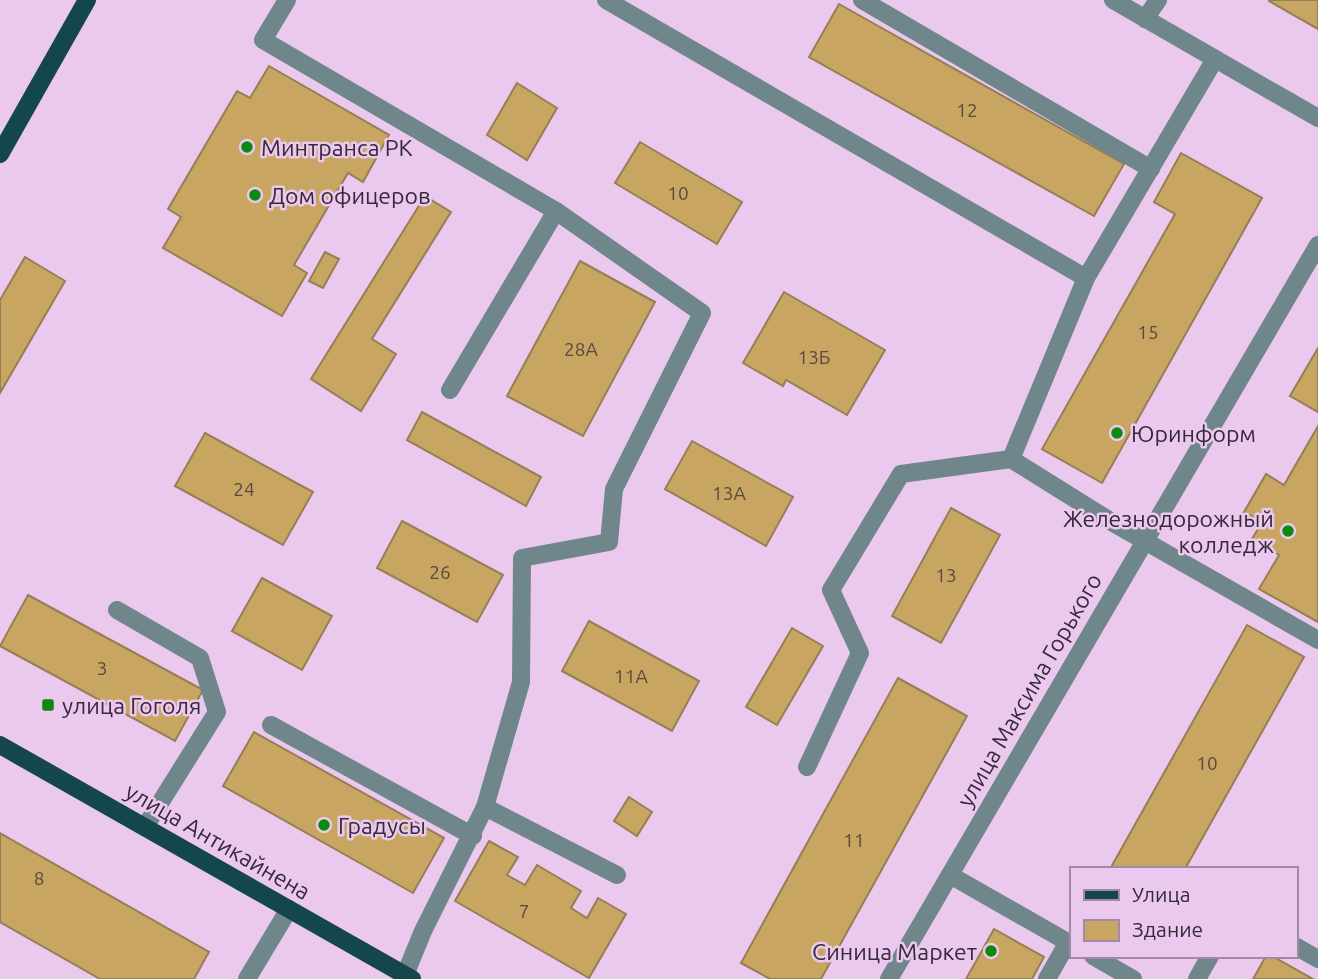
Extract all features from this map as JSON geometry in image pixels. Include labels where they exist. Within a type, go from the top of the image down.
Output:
[{"type":"main road","points":[[0,153],[88,0]]},
{"type":"main road","name":"улица Антикайнена","points":[[0,745],[408,977]]},
{"type":"street","points":[[287,0],[262,40],[556,211],[702,313],[614,489],[609,542],[522,558],[521,682],[485,807],[473,836],[423,931],[408,977]]},
{"type":"street","points":[[606,0],[1086,278]]},
{"type":"street","points":[[862,0],[1150,169]]},
{"type":"street","points":[[1114,0],[1318,118]]},
{"type":"street","points":[[1145,19],[1158,0]]},
{"type":"street","points":[[1011,459],[1086,278],[1215,59]]},
{"type":"street","points":[[450,390],[556,211]]},
{"type":"street","name":"улица Максима Горького","points":[[889,979],[1318,245]]},
{"type":"street","points":[[807,767],[860,653],[831,590],[901,474],[1011,459],[1115,524],[1146,539],[1318,640]]},
{"type":"street","points":[[117,610],[201,658],[217,712],[145,827]]},
{"type":"street","points":[[271,725],[473,836]]},
{"type":"street","points":[[485,807],[617,875]]},
{"type":"street","points":[[950,875],[1069,943],[1047,979]]},
{"type":"street","points":[[247,979],[289,909]]},
{"type":"street","points":[[1297,947],[1318,958]]},
{"type":"street","points":[[1096,958],[1133,979]]},
{"type":"street","points":[[1197,979],[1209,958]]},
{"type":"building","points":[[1318,0],[1318,29],[1269,1]]},
{"type":"building","points":[[839,4],[1124,164],[1094,216],[809,57]]},
{"type":"building","name":"Дом офицеров","points":[[269,66],[389,135],[363,182],[348,173],[294,265],[307,273],[282,316],[163,248],[181,217],[168,209],[237,91],[250,98]]},
{"type":"building","points":[[517,83],[557,108],[527,160],[487,135]]},
{"type":"building","points":[[640,142],[742,202],[717,244],[615,183]]},
{"type":"building","points":[[1181,153],[1262,198],[1102,483],[1042,449],[1175,214],[1154,202]]},
{"type":"building","points":[[425,196],[451,212],[372,339],[396,354],[361,411],[311,379]]},
{"type":"building","points":[[325,252],[339,259],[323,288],[309,281]]},
{"type":"building","points":[[25,257],[65,281],[0,393],[0,300]]},
{"type":"building","points":[[580,261],[655,302],[583,436],[507,396]]},
{"type":"building","points":[[784,292],[885,350],[847,415],[786,380],[783,386],[743,363]]},
{"type":"building","points":[[1318,348],[1318,412],[1290,396]]},
{"type":"building","points":[[422,412],[541,477],[526,506],[407,440]]},
{"type":"building","name":"Железнодорожный колледж","points":[[1318,426],[1318,622],[1259,589],[1279,555],[1252,539],[1262,522],[1244,512],[1266,474],[1284,485]]},
{"type":"building","points":[[205,433],[313,492],[283,545],[175,486]]},
{"type":"building","points":[[692,441],[793,497],[766,546],[665,489]]},
{"type":"building","points":[[951,508],[1000,535],[941,643],[892,616]]},
{"type":"building","points":[[402,521],[503,575],[477,622],[377,568]]},
{"type":"building","points":[[262,578],[332,616],[302,670],[232,631]]},
{"type":"building","points":[[28,595],[203,690],[175,741],[0,646]]},
{"type":"building","points":[[589,621],[699,681],[672,731],[562,671]]},
{"type":"building","points":[[1247,625],[1304,657],[1186,867],[1111,867]]},
{"type":"building","points":[[792,628],[823,646],[777,725],[746,707]]},
{"type":"building","points":[[898,678],[967,716],[821,979],[770,979],[741,963]]},
{"type":"building","points":[[254,732],[444,838],[413,893],[223,786]]},
{"type":"building","points":[[629,797],[652,812],[637,836],[614,821]]},
{"type":"building","points":[[0,833],[209,952],[194,979],[100,979],[0,922]]},
{"type":"building","points":[[489,841],[518,857],[507,875],[525,885],[537,865],[581,891],[571,908],[587,918],[598,898],[626,914],[589,978],[455,901]]},
{"type":"building","points":[[994,929],[1044,957],[1032,979],[966,979]]},
{"type":"building","points":[[1265,958],[1276,958],[1313,979],[1253,979]]},
{"type":"place","name":"Минтранса РК","points":[[247,147]]},
{"type":"place","name":"Дом офицеров","points":[[255,195]]},
{"type":"place","name":"Юринформ","points":[[1117,433]]},
{"type":"place","name":"Железнодорожный колледж","points":[[1288,531]]},
{"type":"place","name":"улица Гоголя","points":[[48,705]]},
{"type":"place","name":"Градусы","points":[[324,825]]},
{"type":"place","name":"Синица Маркет","points":[[991,951]]}]
